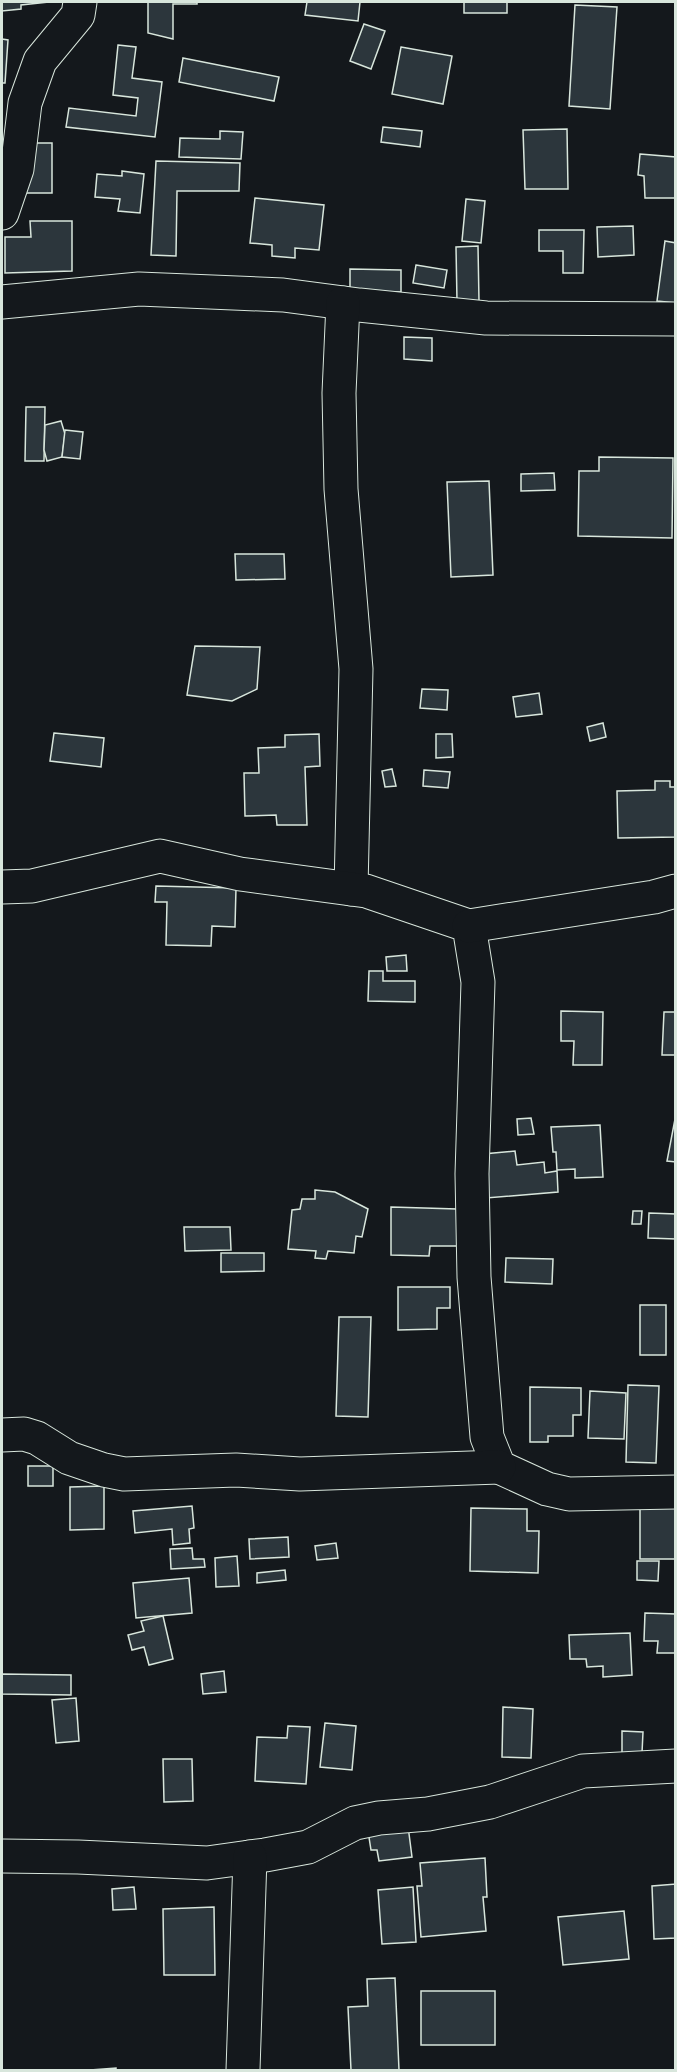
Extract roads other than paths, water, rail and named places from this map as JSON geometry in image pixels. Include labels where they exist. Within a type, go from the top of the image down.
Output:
[{"type":"street","points":[[2,213],[17,169],[25,103],[40,61],[78,15],[80,2]]},
{"type":"street","points":[[2,302],[139,289],[283,295],[486,318],[675,319]]},
{"type":"street","points":[[343,303],[339,393],[341,489],[356,669],[351,889]]},
{"type":"street","points":[[2,887],[32,886],[160,856],[240,874],[366,891],[469,926],[654,897],[675,891]]},
{"type":"street","points":[[469,926],[478,982],[472,1174],[474,1277],[487,1437],[499,1467]]},
{"type":"street","points":[[2,1435],[24,1434],[37,1438],[69,1458],[124,1474],[236,1470],[300,1474],[499,1467],[547,1489],[569,1494],[675,1492]]},
{"type":"street","points":[[2,1856],[207,1863],[308,1847],[355,1823],[379,1818],[428,1814],[490,1802],[583,1771],[675,1766]]},
{"type":"street","points":[[243,2070],[250,1857]]}]
